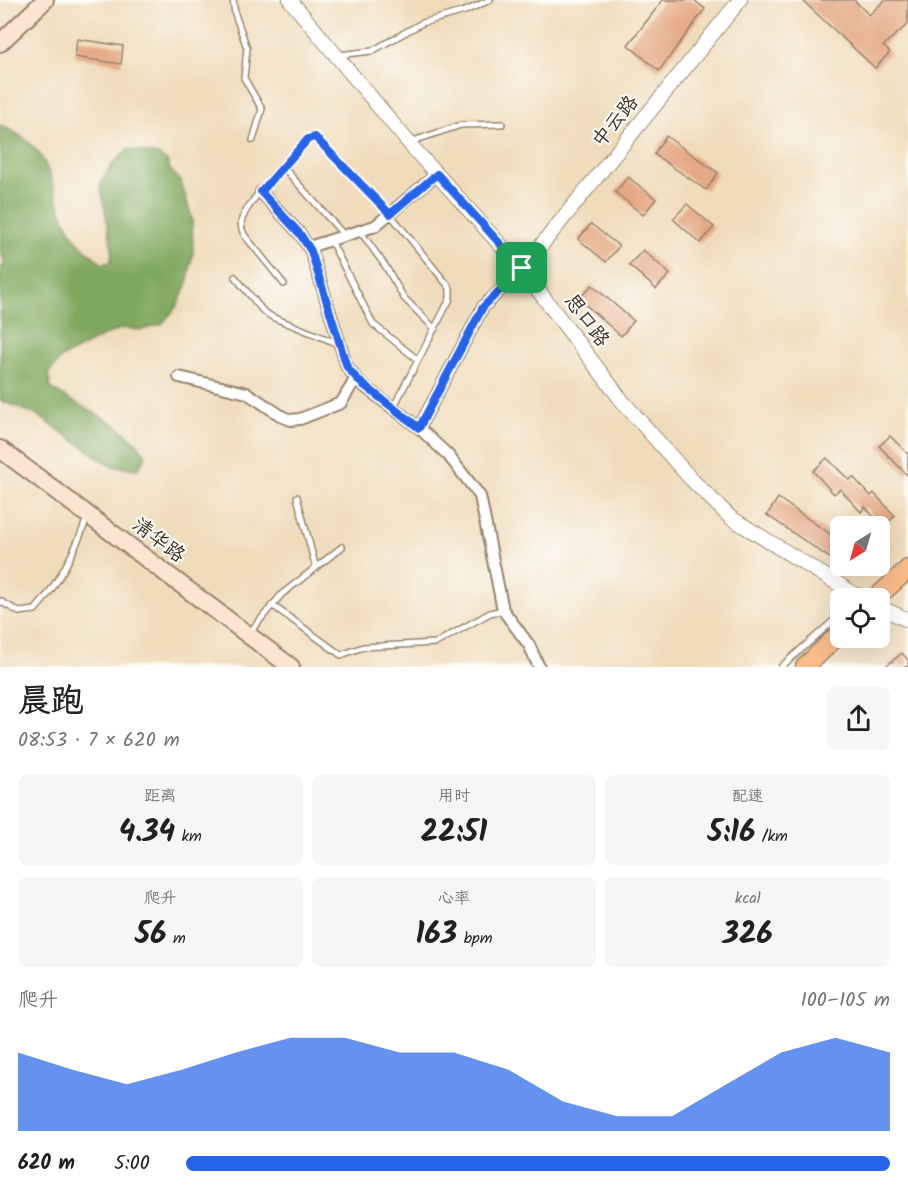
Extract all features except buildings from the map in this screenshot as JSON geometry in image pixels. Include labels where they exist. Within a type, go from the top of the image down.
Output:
[{"type":"main road","points":[[0,43],[45,0]]},
{"type":"main road","name":"清华路","points":[[0,449],[291,667]]},
{"type":"main road","points":[[887,588],[908,569]]},
{"type":"main road","points":[[805,667],[830,643]]},
{"type":"street","name":"思口路","points":[[290,0],[409,142],[522,268],[623,402],[691,479],[731,518],[844,588]]},
{"type":"street","name":"中云路","points":[[522,268],[740,0]]},
{"type":"street","points":[[309,247],[375,226],[437,174]]},
{"type":"street","points":[[261,192],[309,247],[347,367],[356,378],[419,428],[448,455],[480,496],[503,610],[529,645],[539,667]]},
{"type":"street","points":[[419,428],[483,307],[522,268]]},
{"type":"street","points":[[180,377],[247,393],[291,420],[300,419],[341,403],[356,378]]},
{"type":"street","points":[[890,613],[908,620]]},
{"type":"lane","points":[[233,0],[235,14],[247,48],[244,78],[262,109],[253,140]]},
{"type":"lane","points":[[336,55],[372,51],[422,23],[465,11],[490,0]]},
{"type":"lane","points":[[409,142],[461,125],[502,124]]},
{"type":"lane","points":[[284,284],[242,229],[242,219],[283,167],[308,139],[315,137],[390,214],[450,288],[450,299],[393,408]]},
{"type":"lane","points":[[283,167],[344,234]]},
{"type":"lane","points":[[360,230],[404,298],[435,329]]},
{"type":"lane","points":[[331,239],[374,324],[418,360]]},
{"type":"lane","points":[[236,277],[263,311],[272,317],[339,344]]},
{"type":"lane","points":[[297,497],[316,568]]},
{"type":"lane","points":[[0,601],[19,612],[35,610],[44,601],[81,537],[88,515]]},
{"type":"lane","points":[[248,635],[272,605],[342,547]]},
{"type":"lane","points":[[272,605],[341,655],[363,647],[436,643],[490,613],[503,610]]},
{"type":"lane","points":[[781,667],[830,624]]},
{"type":"green space","points":[[0,125],[20,136],[43,159],[64,218],[73,235],[103,264],[111,262],[112,248],[100,183],[112,165],[128,149],[158,155],[167,161],[170,170],[181,181],[192,219],[193,252],[187,285],[177,306],[162,324],[142,330],[123,328],[105,335],[61,358],[48,374],[51,388],[114,424],[136,443],[146,456],[138,469],[111,466],[37,415],[0,400],[0,268],[5,265],[0,250]]},
{"type":"route","points":[[315,137],[390,214],[437,174],[522,268],[483,307],[419,428],[360,382],[347,367],[311,251],[300,234],[261,192],[308,139],[315,137]]}]
